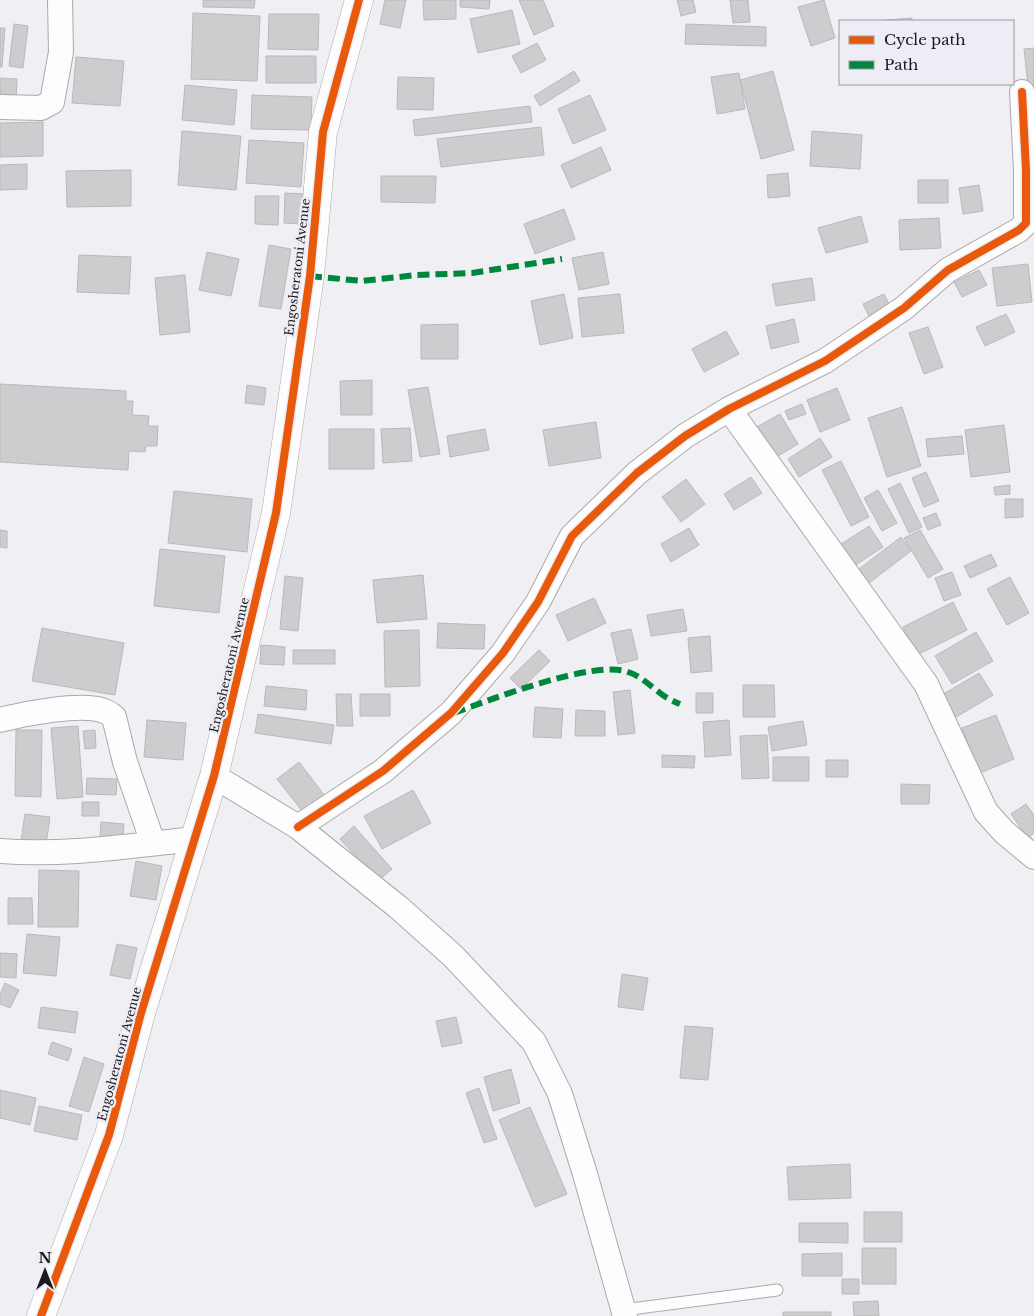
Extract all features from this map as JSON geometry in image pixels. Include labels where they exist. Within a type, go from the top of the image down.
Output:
[{"type":"street","points":[[0,107],[40,108],[52,102],[57,85],[61,52],[60,0]]},
{"type":"street","name":"Engosheratoni Avenue","points":[[41,1316],[109,1135],[141,1014],[214,776],[276,514],[310,276],[323,132],[359,0]]},
{"type":"street","points":[[298,827],[383,771],[452,713],[504,653],[538,602],[572,536],[637,473],[684,436],[729,409],[825,361],[904,308],[948,270],[1019,230],[1026,223],[1023,90]]},
{"type":"street","points":[[729,409],[926,684],[986,812],[1004,832],[1034,857]]},
{"type":"street","points":[[0,720],[52,710],[84,709],[104,710],[114,717],[125,762],[153,843]]},
{"type":"street","points":[[214,776],[298,827],[398,907],[454,956],[534,1042],[560,1094],[585,1174],[624,1313]]},
{"type":"street","points":[[0,850],[28,853],[76,852],[195,838]]},
{"type":"lane","points":[[624,1313],[777,1290]]},
{"type":"building","points":[[203,0],[255,0],[254,8],[203,7]]},
{"type":"building","points":[[385,0],[406,0],[400,28],[380,24]]},
{"type":"building","points":[[423,0],[456,0],[456,19],[424,20]]},
{"type":"building","points":[[460,0],[490,0],[489,9],[460,7]]},
{"type":"building","points":[[519,0],[543,0],[554,26],[534,35]]},
{"type":"building","points":[[677,0],[693,0],[696,12],[681,16]]},
{"type":"building","points":[[730,0],[748,0],[750,22],[733,23]]},
{"type":"building","points":[[824,0],[835,38],[811,46],[798,7]]},
{"type":"building","points":[[512,10],[520,44],[478,53],[470,19]]},
{"type":"building","points":[[193,13],[260,16],[257,81],[191,79]]},
{"type":"building","points":[[269,14],[319,14],[318,50],[268,49]]},
{"type":"building","points":[[912,18],[912,20],[886,20]]},
{"type":"building","points":[[14,24],[28,26],[23,68],[9,66]]},
{"type":"building","points":[[686,24],[766,27],[766,46],[685,44]]},
{"type":"building","points":[[0,28],[5,28],[2,67],[0,67]]},
{"type":"building","points":[[537,43],[546,60],[521,73],[512,56]]},
{"type":"building","points":[[1034,48],[1034,85],[1028,85],[1024,49]]},
{"type":"building","points":[[266,56],[316,56],[316,83],[266,83]]},
{"type":"building","points":[[76,57],[124,61],[120,106],[72,103]]},
{"type":"building","points":[[574,71],[580,81],[540,106],[534,96]]},
{"type":"building","points":[[773,71],[794,150],[761,159],[740,80]]},
{"type":"building","points":[[739,73],[745,109],[717,114],[711,77]]},
{"type":"building","points":[[398,77],[434,78],[433,110],[397,109]]},
{"type":"building","points":[[0,78],[17,79],[16,100],[0,99]]},
{"type":"building","points":[[185,85],[237,90],[234,125],[182,120]]},
{"type":"building","points":[[252,95],[312,97],[311,130],[251,129]]},
{"type":"building","points":[[590,95],[606,130],[573,144],[558,109]]},
{"type":"building","points":[[530,106],[532,122],[415,136],[413,120]]},
{"type":"building","points":[[43,122],[43,156],[0,157],[0,123]]},
{"type":"building","points":[[541,127],[544,155],[441,167],[437,139]]},
{"type":"building","points":[[182,131],[241,136],[236,190],[178,185]]},
{"type":"building","points":[[812,131],[862,135],[860,169],[810,166]]},
{"type":"building","points":[[249,140],[304,143],[301,187],[246,183]]},
{"type":"building","points":[[601,147],[611,170],[571,188],[561,165]]},
{"type":"building","points":[[27,164],[27,189],[0,190],[0,165]]},
{"type":"building","points":[[131,170],[131,206],[67,207],[66,171]]},
{"type":"building","points":[[788,173],[790,196],[768,198],[767,175]]},
{"type":"building","points":[[381,176],[436,176],[435,203],[381,202]]},
{"type":"building","points":[[918,180],[948,180],[948,203],[918,203]]},
{"type":"building","points":[[979,185],[983,211],[963,214],[959,188]]},
{"type":"building","points":[[285,193],[305,194],[303,224],[284,223]]},
{"type":"building","points":[[255,196],[279,196],[278,225],[255,224]]},
{"type":"building","points":[[564,209],[575,239],[535,254],[524,224]]},
{"type":"building","points":[[861,216],[868,242],[826,253],[818,228]]},
{"type":"building","points":[[939,218],[941,248],[900,250],[899,220]]},
{"type":"building","points":[[269,245],[291,249],[281,309],[259,306]]},
{"type":"building","points":[[207,252],[239,259],[231,296],[199,290]]},
{"type":"building","points":[[603,252],[609,284],[579,290],[572,258]]},
{"type":"building","points":[[79,255],[131,257],[129,294],[77,292]]},
{"type":"building","points":[[1028,264],[1032,302],[997,306],[992,268]]},
{"type":"building","points":[[979,270],[987,285],[962,297],[954,282]]},
{"type":"building","points":[[185,275],[190,332],[160,335],[155,278]]},
{"type":"building","points":[[812,278],[815,300],[776,306],[772,284]]},
{"type":"building","points":[[564,294],[573,338],[540,345],[531,301]]},
{"type":"building","points":[[620,294],[624,333],[582,337],[578,298]]},
{"type":"building","points":[[884,294],[891,308],[870,318],[863,304]]},
{"type":"building","points":[[1006,314],[1015,332],[985,346],[976,327]]},
{"type":"building","points":[[794,319],[799,342],[771,349],[766,326]]},
{"type":"building","points":[[458,324],[458,359],[421,359],[421,325]]},
{"type":"building","points":[[928,327],[943,367],[924,374],[909,333]]},
{"type":"building","points":[[726,331],[739,354],[704,372],[692,349]]},
{"type":"building","points":[[372,380],[372,415],[341,415],[340,381]]},
{"type":"building","points":[[0,384],[126,391],[126,401],[133,401],[132,415],[149,416],[148,426],[158,426],[157,446],[146,446],[145,452],[129,451],[128,470],[0,462]]},
{"type":"building","points":[[247,385],[266,388],[264,405],[245,403]]},
{"type":"building","points":[[428,387],[440,454],[420,457],[408,390]]},
{"type":"building","points":[[837,388],[850,420],[820,432],[807,400]]},
{"type":"building","points":[[802,404],[806,414],[789,420],[785,411]]},
{"type":"building","points":[[902,407],[921,466],[887,477],[868,418]]},
{"type":"building","points":[[780,414],[798,444],[773,459],[755,428]]},
{"type":"building","points":[[596,422],[601,458],[549,466],[543,430]]},
{"type":"building","points":[[1004,425],[1010,472],[971,477],[965,430]]},
{"type":"building","points":[[410,428],[412,461],[383,463],[381,429]]},
{"type":"building","points":[[329,429],[374,429],[374,469],[329,469]]},
{"type":"building","points":[[485,429],[489,450],[450,457],[447,436]]},
{"type":"building","points":[[962,436],[964,454],[928,457],[926,439]]},
{"type":"building","points":[[820,438],[832,457],[799,477],[788,459]]},
{"type":"building","points":[[841,461],[869,517],[851,526],[822,470]]},
{"type":"building","points":[[926,472],[939,501],[924,507],[912,478]]},
{"type":"building","points":[[751,477],[762,493],[734,510],[724,494]]},
{"type":"building","points":[[686,479],[705,504],[681,522],[662,497]]},
{"type":"building","points":[[900,483],[922,527],[909,533],[888,489]]},
{"type":"building","points":[[1010,485],[1010,494],[995,495],[994,487]]},
{"type":"building","points":[[878,490],[897,523],[882,531],[864,498]]},
{"type":"building","points":[[174,491],[252,499],[247,552],[168,543]]},
{"type":"building","points":[[1005,499],[1023,499],[1023,517],[1005,518]]},
{"type":"building","points":[[936,513],[941,525],[928,530],[923,518]]},
{"type":"building","points":[[869,526],[883,547],[854,566],[840,545]]},
{"type":"building","points":[[689,528],[699,545],[671,562],[661,544]]},
{"type":"building","points":[[0,530],[7,531],[7,548],[0,547]]},
{"type":"building","points":[[920,530],[943,569],[928,578],[904,538]]},
{"type":"building","points":[[901,537],[911,551],[869,583],[859,569]]},
{"type":"building","points":[[160,549],[225,556],[219,613],[154,606]]},
{"type":"building","points":[[991,554],[997,566],[970,578],[964,566]]},
{"type":"building","points":[[952,572],[961,595],[944,601],[935,578]]},
{"type":"building","points":[[423,575],[427,619],[377,623],[373,580]]},
{"type":"building","points":[[285,576],[303,578],[298,631],[280,629]]},
{"type":"building","points":[[1010,577],[1029,613],[1007,625],[987,589]]},
{"type":"building","points":[[594,598],[606,623],[568,641],[556,615]]},
{"type":"building","points":[[953,602],[967,630],[917,655],[903,627]]},
{"type":"building","points":[[683,609],[687,631],[651,636],[647,615]]},
{"type":"building","points":[[438,623],[485,625],[484,649],[437,648]]},
{"type":"building","points":[[42,628],[124,643],[115,695],[32,681]]},
{"type":"building","points":[[631,629],[638,659],[618,664],[611,633]]},
{"type":"building","points":[[419,630],[420,686],[385,687],[384,631]]},
{"type":"building","points":[[976,632],[993,661],[952,684],[935,656]]},
{"type":"building","points":[[710,636],[712,671],[691,673],[688,638]]},
{"type":"building","points":[[261,645],[285,647],[284,665],[260,664]]},
{"type":"building","points":[[293,650],[335,650],[335,664],[293,664]]},
{"type":"building","points":[[539,650],[550,661],[521,689],[510,678]]},
{"type":"building","points":[[979,673],[993,695],[953,719],[940,696]]},
{"type":"building","points":[[743,685],[774,685],[775,717],[743,717]]},
{"type":"building","points":[[266,686],[307,690],[306,710],[264,706]]},
{"type":"building","points":[[630,690],[635,733],[618,735],[613,692]]},
{"type":"building","points":[[696,693],[713,693],[713,713],[696,713]]},
{"type":"building","points":[[336,694],[351,694],[353,726],[337,726]]},
{"type":"building","points":[[360,694],[390,694],[390,716],[360,716]]},
{"type":"building","points":[[535,707],[563,709],[561,738],[533,737]]},
{"type":"building","points":[[576,710],[605,711],[605,736],[575,736]]},
{"type":"building","points":[[258,714],[334,725],[331,744],[255,733]]},
{"type":"building","points":[[996,715],[1014,759],[980,773],[962,728]]},
{"type":"building","points":[[147,720],[186,723],[183,760],[144,757]]},
{"type":"building","points":[[729,720],[731,755],[705,757],[703,722]]},
{"type":"building","points":[[803,721],[807,745],[772,751],[768,727]]},
{"type":"building","points":[[78,726],[83,797],[57,799],[51,728]]},
{"type":"building","points":[[16,730],[42,730],[41,797],[15,796]]},
{"type":"building","points":[[95,730],[96,748],[85,749],[83,731]]},
{"type":"building","points":[[767,735],[769,778],[742,779],[740,736]]},
{"type":"building","points":[[662,755],[695,756],[694,768],[662,767]]},
{"type":"building","points":[[773,757],[809,757],[809,781],[773,781]]},
{"type":"building","points":[[826,760],[848,760],[848,777],[826,777]]},
{"type":"building","points":[[299,762],[325,796],[303,812],[277,779]]},
{"type":"building","points":[[87,778],[117,779],[116,795],[86,794]]},
{"type":"building","points":[[901,784],[930,785],[929,804],[901,804]]},
{"type":"building","points":[[413,790],[431,823],[382,849],[364,816]]},
{"type":"building","points":[[82,802],[99,802],[99,816],[82,816]]},
{"type":"building","points":[[1026,804],[1034,815],[1034,833],[1028,838],[1011,814]]},
{"type":"building","points":[[25,814],[50,817],[46,845],[21,841]]},
{"type":"building","points":[[101,822],[124,824],[123,841],[100,839]]},
{"type":"building","points":[[354,826],[392,869],[378,881],[340,839]]},
{"type":"building","points":[[136,861],[162,866],[156,900],[130,896]]},
{"type":"building","points":[[39,870],[79,871],[78,927],[38,927]]},
{"type":"building","points":[[8,898],[32,898],[33,924],[8,924]]},
{"type":"building","points":[[27,934],[60,937],[56,976],[23,973]]},
{"type":"building","points":[[117,944],[137,948],[130,979],[110,975]]},
{"type":"building","points":[[0,953],[17,954],[16,978],[0,977]]},
{"type":"building","points":[[622,974],[648,978],[643,1010],[618,1007]]},
{"type":"building","points":[[5,983],[19,990],[10,1008],[0,1004],[0,994]]},
{"type":"building","points":[[41,1007],[78,1012],[75,1033],[38,1028]]},
{"type":"building","points":[[456,1017],[462,1043],[442,1047],[436,1021]]},
{"type":"building","points":[[685,1026],[713,1028],[708,1080],[680,1078]]},
{"type":"building","points":[[52,1042],[72,1049],[68,1061],[48,1054]]},
{"type":"building","points":[[84,1057],[104,1064],[89,1112],[69,1106]]},
{"type":"building","points":[[511,1069],[520,1103],[493,1111],[484,1077]]},
{"type":"building","points":[[479,1088],[497,1139],[484,1143],[466,1093]]},
{"type":"building","points":[[0,1090],[36,1098],[30,1125],[0,1118]]},
{"type":"building","points":[[39,1106],[82,1115],[77,1140],[34,1131]]},
{"type":"building","points":[[530,1107],[567,1194],[535,1207],[499,1120]]},
{"type":"building","points":[[850,1164],[851,1198],[789,1200],[787,1167]]},
{"type":"building","points":[[864,1212],[902,1212],[902,1242],[864,1242]]},
{"type":"building","points":[[799,1223],[848,1223],[848,1243],[799,1242]]},
{"type":"building","points":[[862,1248],[896,1248],[896,1284],[862,1284]]},
{"type":"building","points":[[842,1253],[842,1276],[802,1276],[802,1254]]},
{"type":"building","points":[[842,1279],[859,1279],[859,1294],[842,1294]]},
{"type":"building","points":[[878,1301],[879,1316],[854,1316],[853,1302]]},
{"type":"building","points":[[783,1312],[831,1312],[831,1316],[783,1316]]},
{"type":"marked path","points":[[310,276],[362,281],[417,275],[472,273],[562,259]]},
{"type":"marked path","points":[[454,713],[542,683],[592,671],[612,669],[637,676],[680,704]]},
{"type":"cycle path","points":[[41,1316],[109,1135],[141,1013],[214,776],[276,513],[310,276],[323,132],[359,0]]},
{"type":"cycle path","points":[[298,827],[383,771],[451,713],[503,653],[538,602],[572,536],[637,473],[685,436],[729,409],[825,361],[904,308],[948,270],[1019,230],[1026,223],[1026,170],[1022,92]]}]
